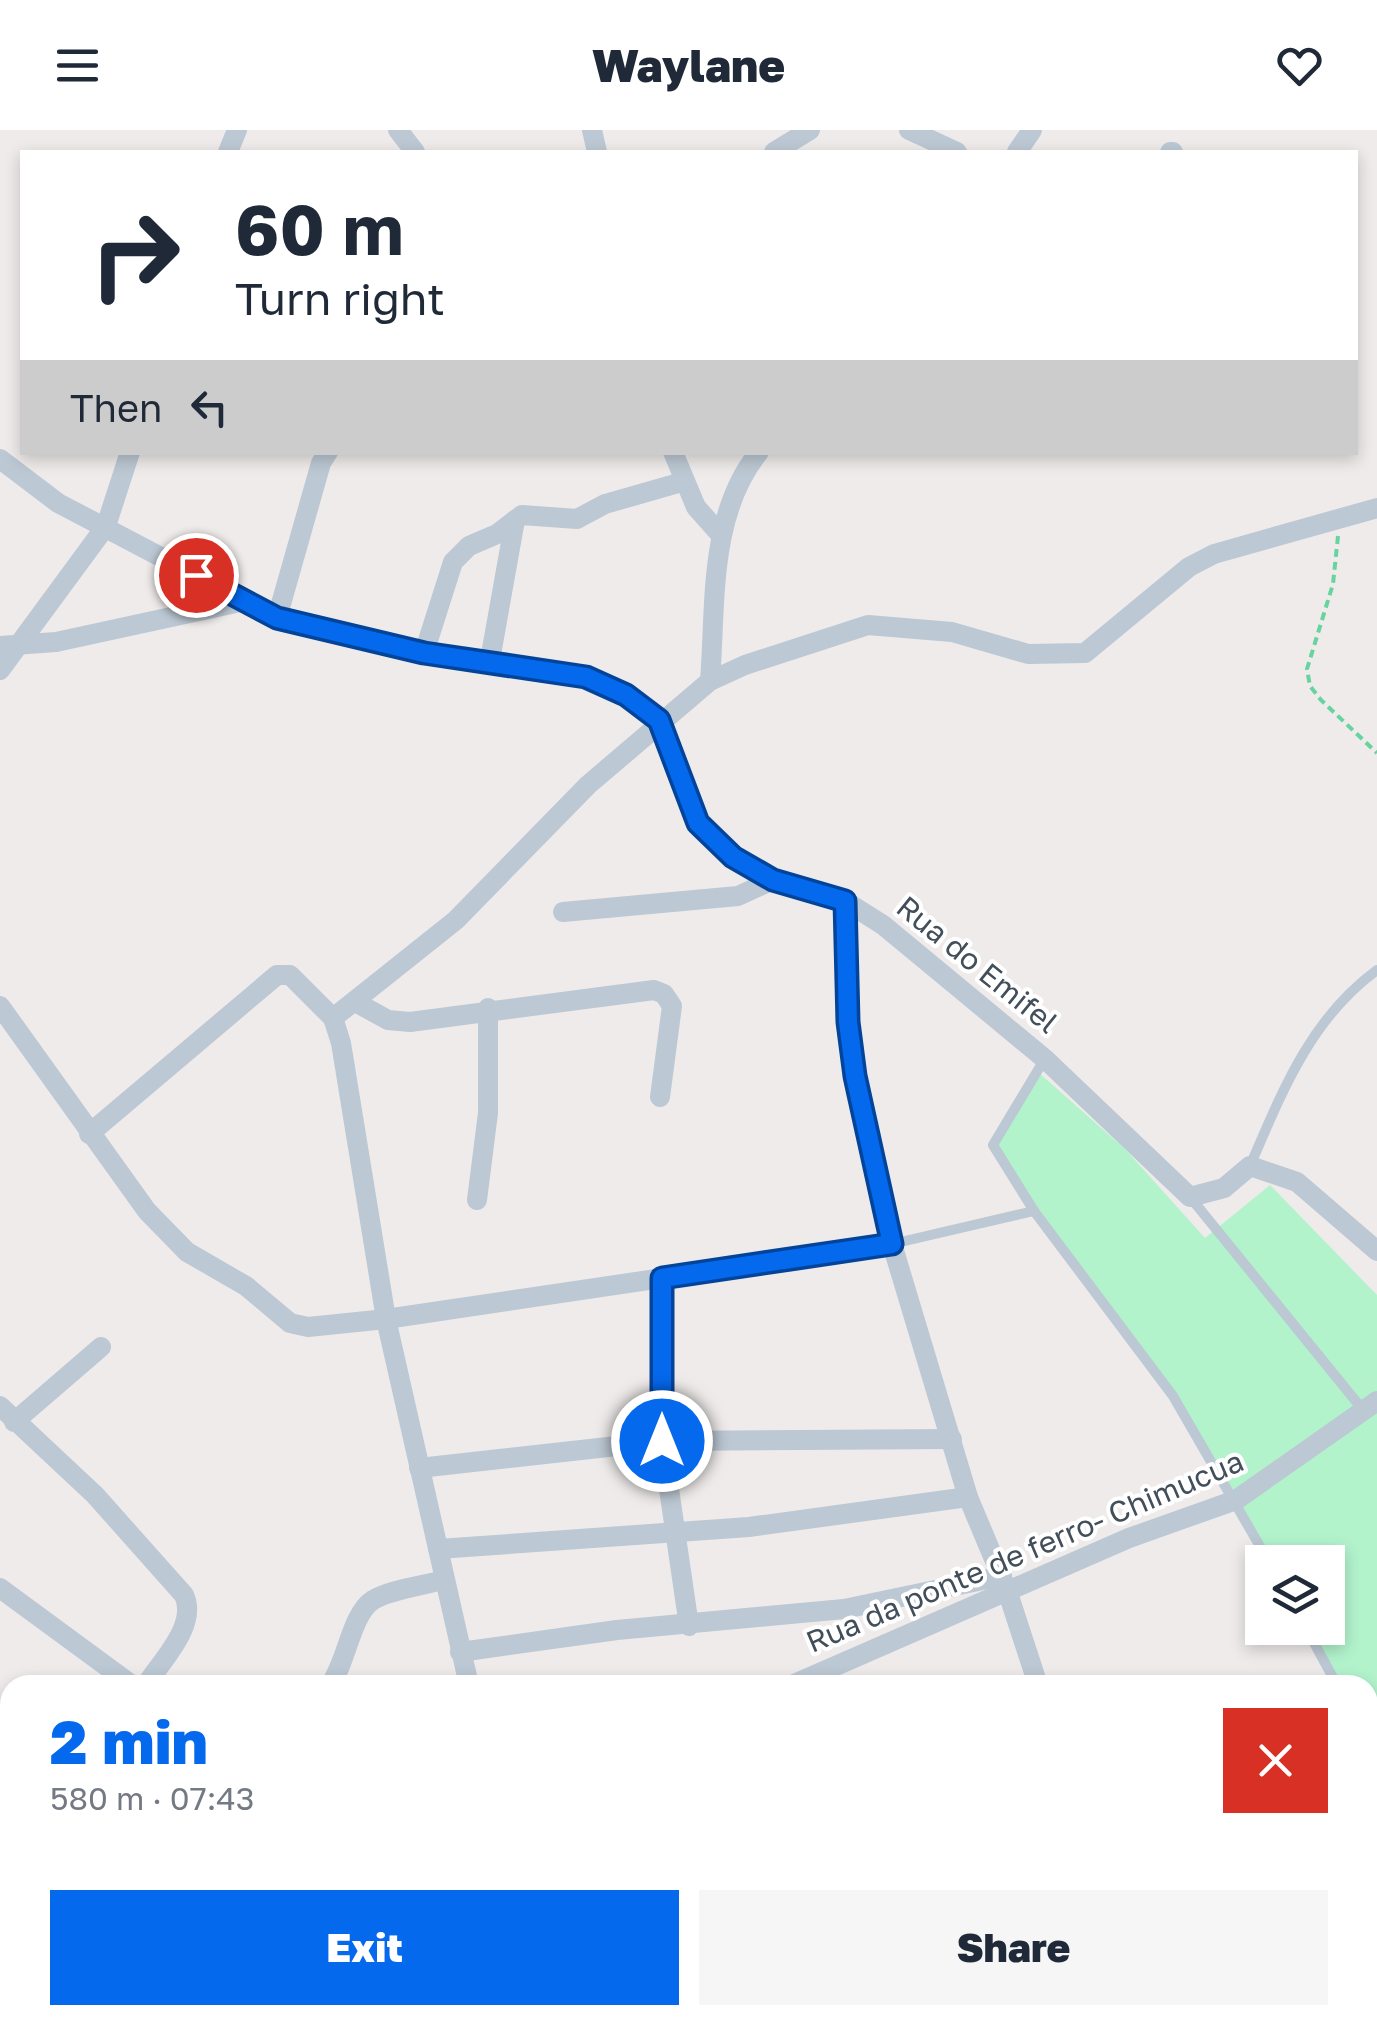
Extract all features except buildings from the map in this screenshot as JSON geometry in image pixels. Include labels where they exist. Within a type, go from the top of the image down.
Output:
[{"type":"street","points":[[398,130],[413,150]]},
{"type":"street","points":[[777,150],[810,130]]},
{"type":"street","points":[[910,130],[953,150]]},
{"type":"street","points":[[0,670],[9,646],[106,526],[129,455]]},
{"type":"street","points":[[277,618],[326,455]]},
{"type":"street","points":[[674,455],[682,482],[696,507],[720,534]]},
{"type":"street","points":[[710,681],[720,534],[744,470],[756,455]]},
{"type":"street","points":[[0,459],[58,503],[277,618],[424,653],[586,677],[626,695],[659,720]]},
{"type":"street","points":[[424,653],[453,562],[469,546],[497,534],[522,514],[578,519],[605,504],[682,482]]},
{"type":"street","points":[[333,1018],[357,1003],[456,920],[588,785],[659,720],[710,681],[812,641],[868,626],[952,632],[1028,654],[1085,653],[1189,568],[1251,543],[1340,522],[1377,508]]},
{"type":"street","points":[[490,660],[514,520]]},
{"type":"street","points":[[9,646],[245,601]]},
{"type":"street","name":"Rua do Emifel","points":[[659,720],[698,823],[733,857],[773,880],[845,901],[884,925],[1045,1059],[1190,1197]]},
{"type":"street","points":[[563,912],[738,896],[773,880]]},
{"type":"street","points":[[845,901],[848,1022],[855,1076],[892,1244],[968,1497],[1004,1583],[1035,1675]]},
{"type":"street","points":[[89,1134],[278,974],[290,975],[333,1018],[386,1319],[466,1675]]},
{"type":"street","points":[[357,1003],[388,1020],[410,1022],[488,1008],[641,990],[664,994],[672,1006],[660,1096]]},
{"type":"street","points":[[0,1006],[147,1211],[187,1252],[246,1286],[290,1323],[308,1327],[386,1319],[892,1244]]},
{"type":"street","points":[[476,1200],[488,1113],[488,1008]]},
{"type":"street","points":[[1190,1197],[1224,1188],[1250,1166],[1298,1182],[1377,1250]]},
{"type":"street","points":[[662,1278],[662,1441],[689,1626]]},
{"type":"street","points":[[101,1347],[7,1414],[95,1495],[184,1595],[187,1623],[153,1675]]},
{"type":"street","name":"Rua da ponte de ferro- Chimucua","points":[[813,1675],[1004,1583],[1236,1500],[1289,1467],[1370,1405]]},
{"type":"street","points":[[419,1468],[662,1441],[952,1439]]},
{"type":"street","points":[[438,1550],[749,1528],[968,1497]]},
{"type":"street","points":[[336,1675],[362,1612],[374,1600],[443,1580]]},
{"type":"street","points":[[460,1652],[618,1630],[844,1609],[1004,1583]]},
{"type":"street","points":[[0,1588],[118,1675]]},
{"type":"lane","points":[[1250,1166],[1292,1070],[1329,1014],[1377,970]]},
{"type":"lane","points":[[1045,1059],[993,1145],[1034,1211],[1173,1396],[1261,1545]]},
{"type":"lane","points":[[1190,1197],[1370,1405]]},
{"type":"lane","points":[[892,1244],[1034,1211]]},
{"type":"lane","points":[[1315,1645],[1331,1675]]},
{"type":"path","points":[[1340,522],[1333,584],[1307,670],[1310,686],[1320,700],[1377,754]]},
{"type":"green space","points":[[1038,1072],[1125,1149],[1205,1238],[1270,1185],[1377,1295],[1377,1675],[1332,1675],[1315,1645],[1345,1645],[1345,1545],[1260,1545],[1206,1446],[1001,1160],[996,1136]]},
{"type":"route","points":[[196,575],[277,618],[424,653],[586,677],[626,695],[659,720],[698,823],[733,857],[773,880],[845,901],[848,1022],[855,1076],[892,1244],[662,1278],[662,1441]]}]
